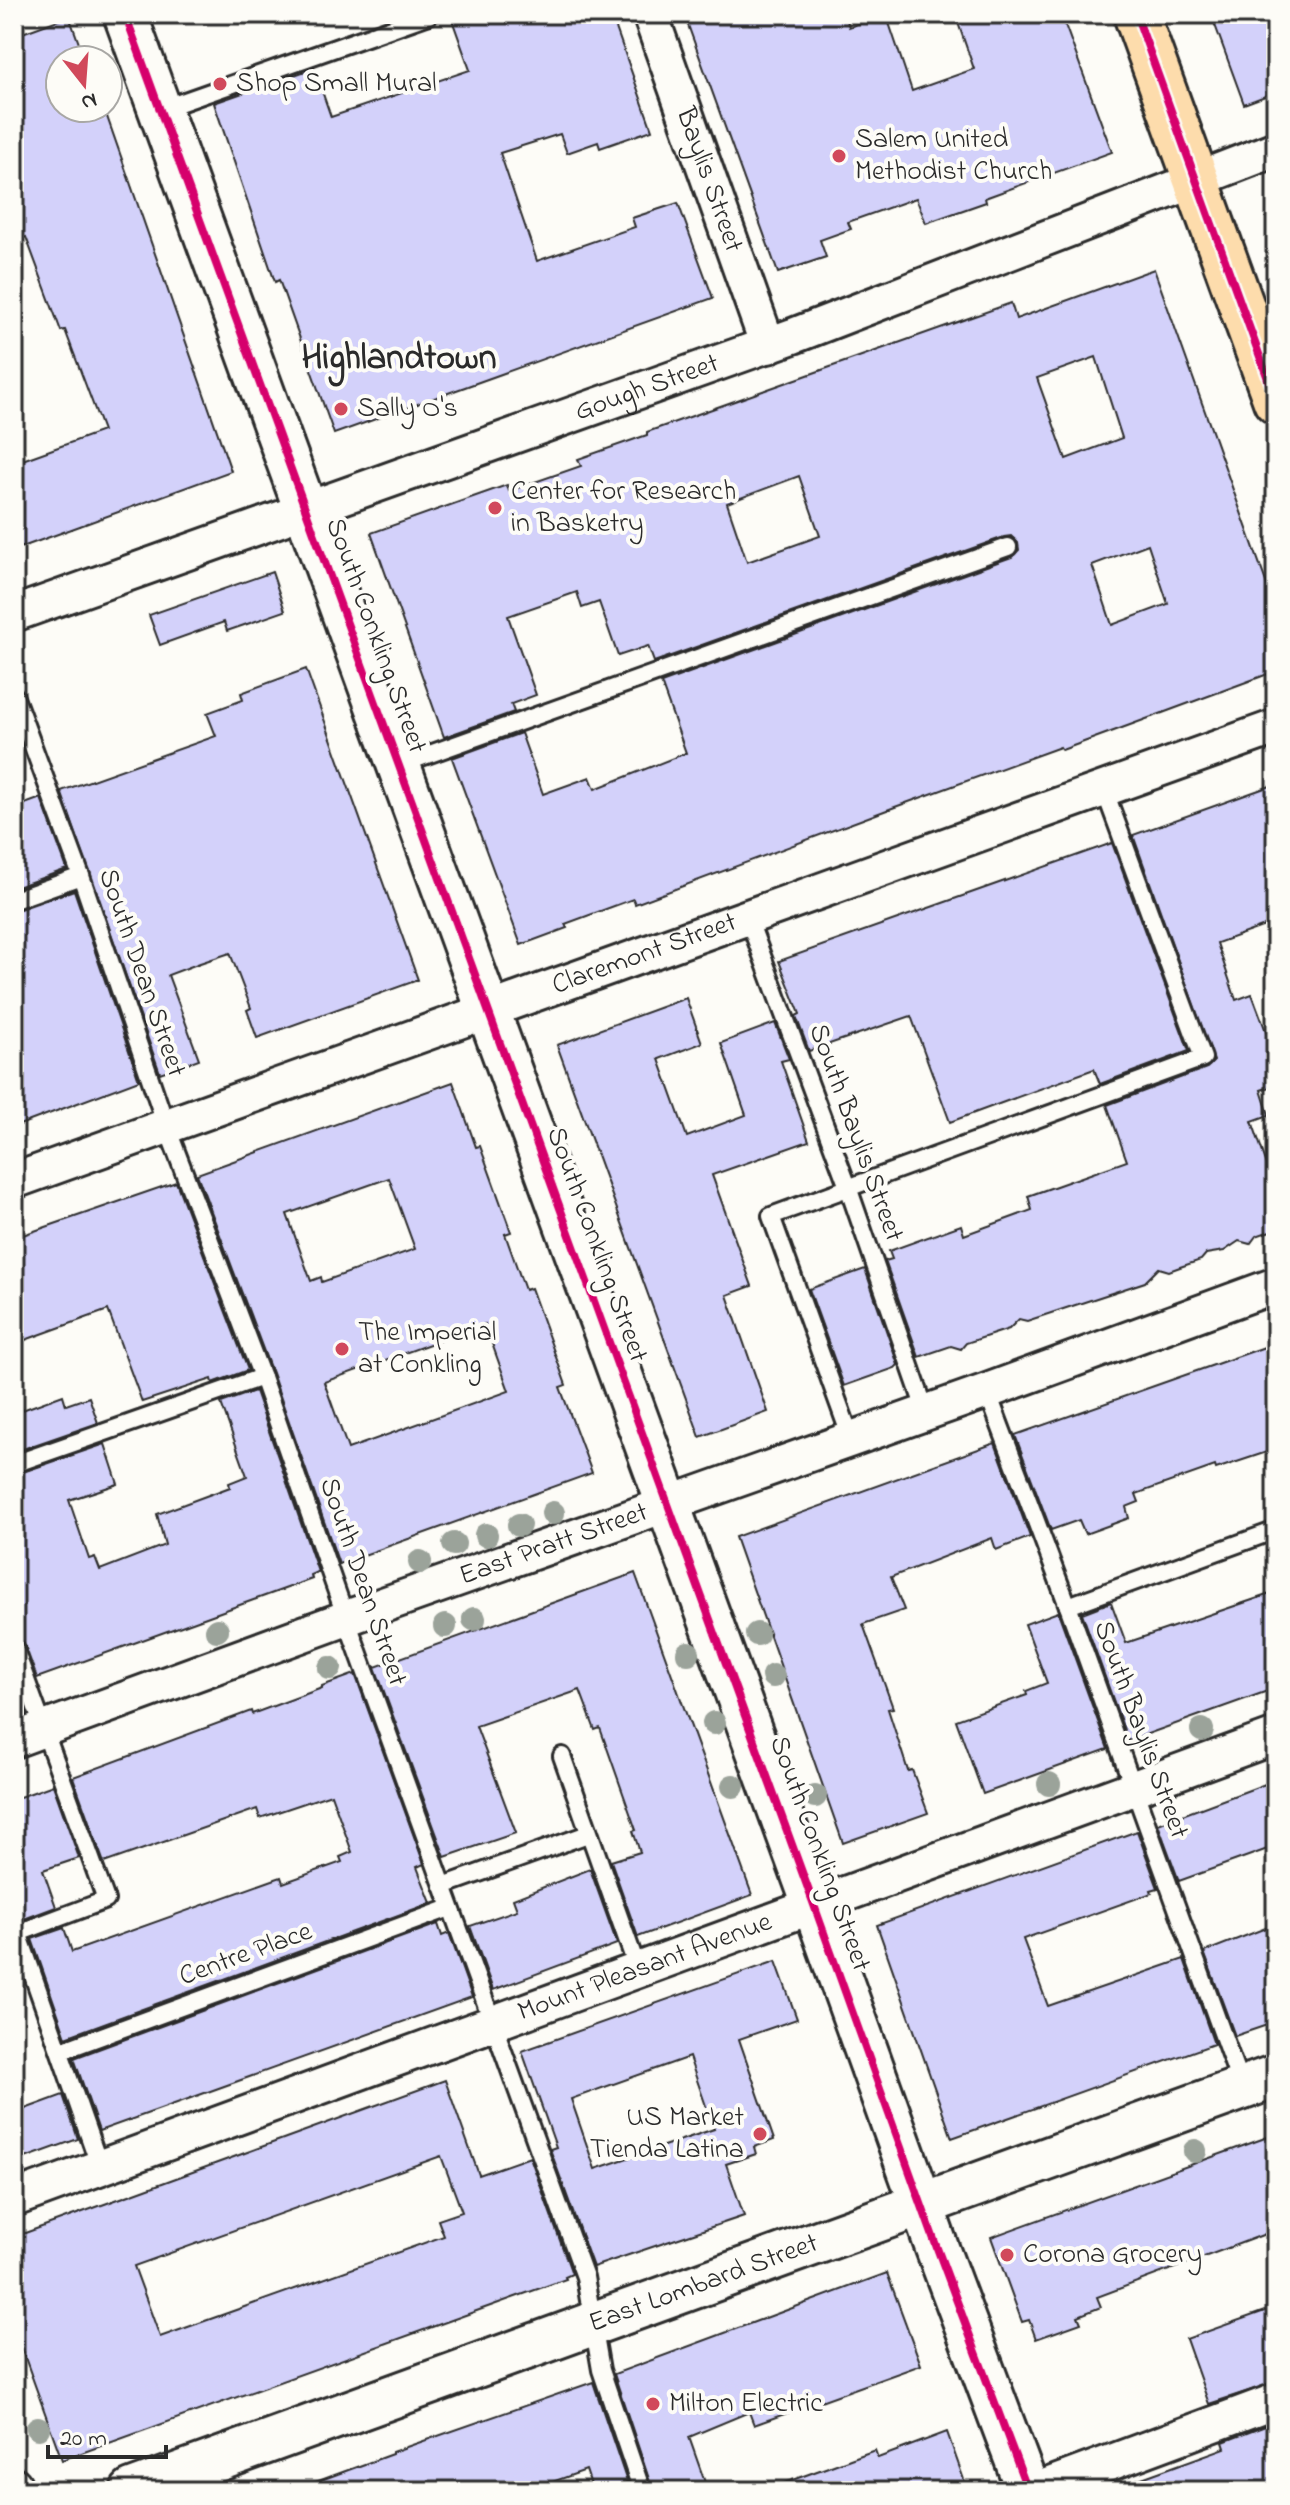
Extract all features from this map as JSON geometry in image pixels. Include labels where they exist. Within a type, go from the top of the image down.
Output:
[{"type":"main road","points":[[1136,14],[1276,401]]},
{"type":"street","name":"South Conkling Street","points":[[125,14],[921,2204],[1031,2491]]},
{"type":"street","name":"Baylis Street","points":[[650,14],[768,346]]},
{"type":"street","name":"Gough Street","points":[[14,614],[768,346],[1276,149]]},
{"type":"street","name":"Claremont Street","points":[[14,1181],[1276,727]]},
{"type":"street","name":"East Pratt Street","points":[[29,1735],[346,1618],[1276,1285]]},
{"type":"street","name":"Mount Pleasant Avenue","points":[[14,2199],[1276,1736]]},
{"type":"street","name":"East Lombard Street","points":[[132,2491],[1259,2082]]},
{"type":"street","points":[[1031,2491],[1276,2401]]},
{"type":"street","points":[[14,2485],[16,2491]]},
{"type":"lane","points":[[160,110],[429,15]]},
{"type":"lane","points":[[399,765],[1008,547]]},
{"type":"lane","name":"South Dean Street","points":[[14,695],[81,876],[166,1125],[262,1377],[450,1908],[585,2277],[601,2370],[642,2491]]},
{"type":"lane","points":[[851,1438],[771,1216],[1203,1058],[1104,789]]},
{"type":"lane","points":[[14,900],[81,876]]},
{"type":"lane","name":"South Baylis Street","points":[[748,918],[848,1187],[926,1412]]},
{"type":"lane","points":[[14,1464],[262,1377]]},
{"type":"lane","name":"South Baylis Street","points":[[987,1391],[1134,1788],[1259,2082]]},
{"type":"lane","points":[[1068,1606],[1276,1530]]},
{"type":"lane","points":[[14,1647],[29,1735],[106,1900],[16,1928],[100,2167]]},
{"type":"lane","points":[[562,1756],[638,1970]]},
{"type":"lane","points":[[443,1886],[588,1834]]},
{"type":"lane","name":"Centre Place","points":[[61,2051],[450,1908]]},
{"type":"building","points":[[450,14],[611,14],[652,130],[600,148],[598,142],[567,153],[560,134],[500,153],[537,261],[635,227],[632,218],[678,203],[713,298],[334,434],[279,280],[275,282],[214,103],[314,68],[331,117],[470,70]]},
{"type":"building","points":[[684,14],[845,14],[849,27],[886,14],[912,91],[974,69],[955,14],[1061,14],[1112,152],[926,223],[916,198],[848,222],[851,229],[820,240],[826,257],[778,273]]},
{"type":"building","points":[[1211,14],[1276,14],[1276,92],[1244,104]]},
{"type":"building","points":[[69,16],[79,44],[44,44],[44,124],[110,124],[231,471],[14,550],[14,463],[103,431],[26,237],[14,241],[14,36]]},
{"type":"building","points":[[1154,269],[1276,610],[1276,671],[635,904],[633,899],[565,924],[567,928],[521,945],[452,758],[521,733],[543,794],[590,777],[595,789],[686,753],[661,683],[1012,557],[1019,550],[1018,543],[1011,536],[1004,537],[654,662],[648,646],[618,656],[599,602],[582,608],[577,592],[508,616],[536,695],[511,704],[514,712],[444,737],[371,533],[507,485],[509,491],[581,466],[578,459],[647,435],[647,432],[1011,303],[1016,319]],"holes":[[[1096,357],[1122,438],[1066,459],[1037,378]],[[799,476],[820,536],[747,562],[727,503]],[[1148,544],[1168,604],[1112,625],[1092,565]]]},
{"type":"building","points":[[272,572],[285,611],[227,631],[224,622],[160,645],[149,615]]},
{"type":"building","points":[[306,669],[418,980],[257,1038],[247,1010],[251,1008],[230,953],[200,963],[168,975],[199,1059],[160,1073],[61,791],[216,736],[207,713],[243,700],[241,693]]},
{"type":"building","points":[[1276,784],[1276,922],[1217,943],[1236,1000],[1252,994],[1276,1058],[1276,1085],[1261,1090],[1269,1115],[1252,1121],[1276,1191],[1276,1229],[1256,1236],[1250,1244],[1239,1241],[1224,1251],[1206,1254],[1201,1260],[1169,1271],[1159,1268],[1145,1282],[1027,1321],[1019,1319],[1009,1329],[966,1343],[961,1349],[951,1346],[919,1357],[885,1261],[892,1259],[889,1251],[961,1225],[964,1235],[1032,1210],[1028,1196],[1127,1161],[1107,1105],[1207,1068],[1214,1061],[1133,835]]},
{"type":"building","points":[[41,798],[67,869],[14,888],[14,808]]},
{"type":"building","points":[[1112,843],[1189,1051],[1100,1084],[1094,1069],[950,1122],[911,1016],[809,1051],[796,1016],[800,1014],[779,961]]},
{"type":"building","points":[[74,890],[139,1080],[14,1127],[14,911]]},
{"type":"building","points":[[686,998],[702,1043],[659,1059],[687,1137],[746,1115],[721,1043],[775,1023],[789,1059],[781,1061],[809,1141],[712,1175],[752,1286],[727,1295],[768,1412],[700,1437],[557,1045]]},
{"type":"building","name":"The Imperial at Conkling","points":[[453,1082],[511,1232],[505,1234],[525,1290],[531,1288],[566,1385],[560,1387],[592,1473],[339,1564],[197,1174]],"holes":[[[389,1178],[415,1249],[322,1282],[321,1277],[311,1281],[287,1214]],[[485,1324],[509,1391],[348,1449],[324,1382]]]},
{"type":"building","points":[[176,1182],[248,1370],[142,1402],[108,1310],[14,1344],[14,1238]]},
{"type":"building","points":[[865,1269],[898,1365],[844,1386],[809,1289]]},
{"type":"building","points":[[1276,1343],[1276,1449],[1216,1469],[1215,1466],[1136,1494],[1139,1502],[1126,1507],[1129,1518],[1085,1534],[1079,1520],[1051,1530],[1015,1435]]},
{"type":"building","points":[[255,1391],[318,1572],[311,1575],[312,1579],[37,1678],[24,1643],[14,1636],[14,1475],[105,1444],[118,1484],[69,1500],[89,1559],[95,1557],[100,1570],[165,1545],[157,1514],[230,1487],[229,1483],[247,1476],[221,1403]]},
{"type":"building","points":[[63,1395],[66,1405],[89,1397],[98,1423],[14,1452],[14,1413]]},
{"type":"building","points":[[995,1443],[1030,1537],[996,1550],[992,1538],[891,1577],[904,1610],[863,1624],[893,1708],[888,1709],[908,1771],[912,1770],[928,1813],[843,1843],[735,1537]]},
{"type":"building","points":[[635,1573],[752,1895],[638,1937],[611,1861],[640,1852],[633,1831],[636,1830],[600,1728],[595,1730],[580,1690],[476,1726],[516,1833],[445,1857],[375,1667]]},
{"type":"building","points":[[1276,1592],[1276,1688],[1128,1741],[1082,1613],[1111,1602],[1126,1643]]},
{"type":"building","points":[[1058,1612],[1108,1749],[983,1794],[956,1720],[1027,1695],[1026,1691],[1047,1683],[1025,1624]]},
{"type":"building","points":[[355,1674],[424,1864],[417,1867],[431,1903],[66,2037],[32,1939],[64,1928],[72,1952],[281,1877],[283,1883],[342,1862],[340,1857],[352,1852],[331,1794],[260,1818],[257,1809],[104,1863],[73,1777]]},
{"type":"building","points":[[1276,1780],[1276,1846],[1179,1881],[1158,1824]]},
{"type":"building","points":[[53,1785],[79,1858],[43,1870],[56,1907],[24,1919],[14,1895],[14,1799]]},
{"type":"building","points":[[1137,1831],[1158,1888],[1151,1890],[1152,1893],[1023,1939],[1048,2006],[1184,1959],[1214,2044],[952,2138],[877,1925]]},
{"type":"building","points":[[590,1869],[617,1944],[493,1990],[470,1926],[517,1910],[513,1899]]},
{"type":"building","points":[[438,1924],[442,1936],[449,1933],[472,1997],[99,2131],[74,2058]]},
{"type":"building","points":[[1276,1924],[1276,2022],[1235,2036],[1204,1952]]},
{"type":"building","points":[[776,1961],[797,2019],[739,2039],[774,2140],[754,2147],[756,2154],[726,2164],[744,2216],[593,2267],[550,2149],[556,2147],[522,2051]],"holes":[[[689,2057],[714,2129],[595,2169],[571,2099]]]},
{"type":"building","points":[[445,2080],[479,2175],[530,2157],[572,2274],[566,2279],[62,2460],[14,2327],[14,2237]],"holes":[[[441,2156],[462,2212],[438,2220],[444,2236],[160,2337],[134,2266]]]},
{"type":"building","points":[[63,2095],[78,2139],[14,2162],[14,2113]]},
{"type":"building","points":[[1276,2134],[1276,2230],[1097,2297],[1101,2307],[1078,2316],[1081,2323],[1036,2339],[1029,2320],[1022,2322],[991,2237]]},
{"type":"building","points":[[887,2273],[921,2365],[754,2425],[749,2412],[689,2437],[708,2491],[653,2491],[614,2374]]},
{"type":"building","points":[[1276,2307],[1276,2382],[1209,2404],[1186,2339]]},
{"type":"building","points":[[593,2382],[627,2482],[593,2491],[586,2470],[527,2491],[303,2491],[302,2487],[392,2452]]},
{"type":"building","points":[[1276,2422],[1276,2491],[1118,2491],[1117,2487],[1225,2448],[1223,2442]]},
{"type":"building","points":[[947,2432],[968,2491],[774,2491],[773,2487],[875,2450],[878,2458]]},
{"type":"cycle path","points":[[125,14],[1028,2491]]},
{"type":"cycle path","points":[[1136,14],[1276,401]]},
{"type":"place","name":"Shop Small Mural","points":[[220,84]]},
{"type":"place","name":"Salem United Methodist Church","points":[[839,156]]},
{"type":"place","name":"Sally O's","points":[[341,409]]},
{"type":"place","name":"Center for Research in Basketry","points":[[495,508]]},
{"type":"place","name":"The Imperial at Conkling","points":[[342,1349]]},
{"type":"place","name":"US Market Tienda Latina","points":[[760,2134]]},
{"type":"place","name":"Corona Grocery","points":[[1007,2255]]},
{"type":"place","name":"Milton Electric","points":[[653,2404]]},
{"type":"district","name":"Highlandtown","points":[[399,359]]}]
